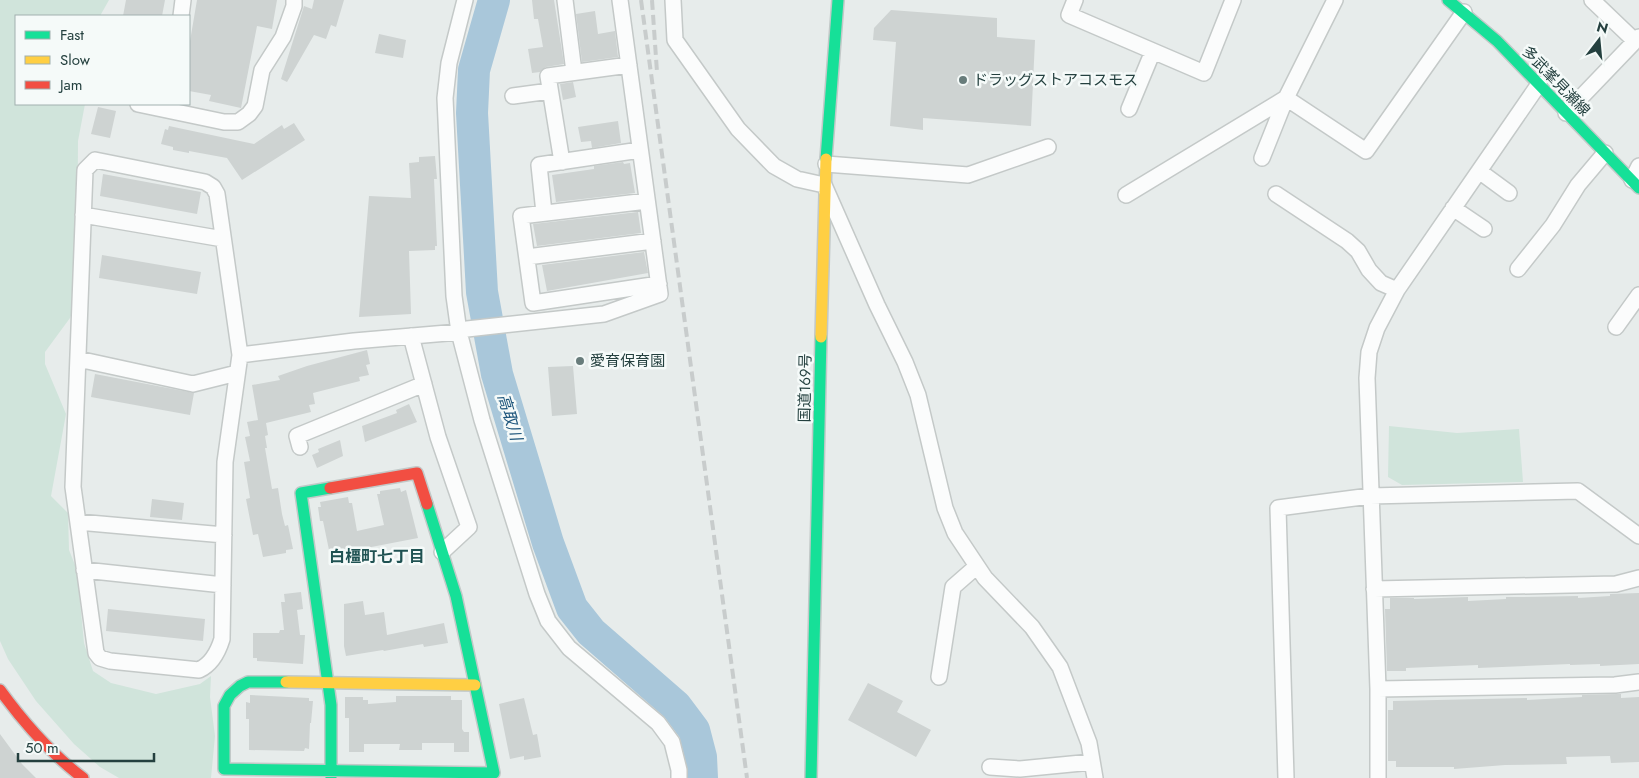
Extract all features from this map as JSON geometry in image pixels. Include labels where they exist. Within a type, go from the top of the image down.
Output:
[{"type":"main road","name":"国道169号","points":[[812,777],[824,185],[838,0]]},
{"type":"main road","name":"多武峯見瀬線","points":[[1448,0],[1497,41],[1635,184]]},
{"type":"main road","points":[[331,774],[331,704],[328,682],[301,493],[417,473],[456,596],[494,773],[331,774],[224,769],[224,706],[230,695],[248,682],[328,682],[475,685]]},
{"type":"main road","points":[[0,690],[14,710],[40,740],[83,778]]},
{"type":"street","points":[[180,15],[183,0]]},
{"type":"street","points":[[147,105],[165,107],[224,122],[238,122],[249,114],[255,106],[262,70],[283,37],[294,6],[294,0]]},
{"type":"street","points":[[465,0],[449,63],[445,98],[451,264],[454,296],[482,420],[537,594],[548,621],[569,648],[658,723],[672,742],[679,778]]},
{"type":"street","points":[[565,0],[574,72]]},
{"type":"street","points":[[240,355],[604,314],[660,294],[620,0]]},
{"type":"street","points":[[673,0],[675,40],[738,129],[774,166],[797,179],[824,185],[876,305],[905,362],[918,395],[945,508],[955,533],[996,590],[1032,627],[1060,668],[1089,743],[1095,778]]},
{"type":"street","points":[[1075,0],[1069,15],[1204,73],[1233,0]]},
{"type":"street","points":[[1262,158],[1286,98],[1335,0]]},
{"type":"street","points":[[1566,113],[1637,39],[1592,0]]},
{"type":"street","points":[[1286,98],[1366,151],[1464,12]]},
{"type":"street","points":[[1129,109],[1153,51]]},
{"type":"street","points":[[562,162],[548,76],[629,66]]},
{"type":"street","points":[[1378,778],[1378,689],[1367,378],[1369,352],[1377,328],[1397,290],[1539,84]]},
{"type":"street","points":[[513,96],[550,91]]},
{"type":"street","points":[[1126,195],[1286,98]]},
{"type":"street","points":[[826,164],[968,175],[1048,147]]},
{"type":"street","points":[[544,214],[539,165],[640,150]]},
{"type":"street","points":[[1518,269],[1553,225],[1578,185],[1605,153]]},
{"type":"street","points":[[96,160],[205,182],[213,187],[217,194],[223,239],[240,355],[226,462],[222,639],[219,650],[204,668],[199,670],[110,661],[100,658],[96,653],[73,487],[85,170],[96,160]]},
{"type":"street","points":[[1635,184],[1639,166]]},
{"type":"street","points":[[1479,171],[1509,193]]},
{"type":"street","points":[[1276,194],[1347,241],[1358,251],[1369,270],[1381,283],[1397,290]]},
{"type":"street","points":[[648,201],[521,216],[533,303],[659,284]]},
{"type":"street","points":[[1454,208],[1484,230]]},
{"type":"street","points":[[83,215],[223,239]]},
{"type":"street","points":[[527,257],[653,241]]},
{"type":"street","points":[[1616,326],[1639,295]]},
{"type":"street","points":[[411,336],[438,437],[469,527],[442,552]]},
{"type":"street","points":[[78,359],[193,384],[237,373]]},
{"type":"street","points":[[300,447],[297,436],[424,384]]},
{"type":"street","points":[[1286,778],[1278,508],[1370,496],[1578,491],[1639,536]]},
{"type":"street","points":[[78,522],[224,535]]},
{"type":"street","points":[[939,677],[953,587],[977,566]]},
{"type":"street","points":[[84,570],[223,585]]},
{"type":"street","points":[[1374,589],[1616,584],[1639,578]]},
{"type":"street","points":[[1378,689],[1615,685],[1639,682]]},
{"type":"street","points":[[990,767],[1020,773],[1092,762]]},
{"type":"green space","points":[[0,0],[109,0],[101,15],[15,15],[15,105],[85,105],[78,141],[77,299],[70,318],[45,352],[45,364],[66,414],[51,496],[68,513],[69,550],[77,570],[84,643],[93,671],[111,683],[156,694],[200,684],[211,676],[210,697],[215,736],[211,778],[119,778],[100,767],[74,744],[36,701],[8,659],[0,641]]},
{"type":"green space","points":[[1389,426],[1457,433],[1519,429],[1523,482],[1402,485],[1388,477]]},
{"type":"building","points":[[126,0],[165,0],[162,15],[123,15]]},
{"type":"building","points":[[197,0],[277,0],[272,29],[257,26],[241,108],[209,101],[211,95],[190,91],[190,41]]},
{"type":"building","points":[[314,0],[344,0],[336,27],[331,25],[326,39],[314,35],[287,82],[281,79],[304,6],[312,9]]},
{"type":"building","points":[[532,0],[554,0],[564,64],[546,67],[540,72],[532,73],[528,49],[543,47],[538,19],[534,19]]},
{"type":"building","name":"ドラッグストアコスモス","points":[[891,10],[997,18],[997,37],[1035,40],[1031,126],[923,118],[923,130],[890,126],[896,42],[873,40],[874,28]]},
{"type":"building","points":[[595,11],[598,34],[615,31],[618,57],[582,62],[576,14]]},
{"type":"building","points":[[379,34],[406,40],[403,58],[375,53]]},
{"type":"building","points":[[573,82],[576,97],[563,100],[560,84]]},
{"type":"building","points":[[98,107],[116,111],[110,138],[91,134]]},
{"type":"building","points":[[618,121],[621,143],[592,148],[591,141],[581,142],[578,127]]},
{"type":"building","points":[[294,123],[305,140],[242,180],[227,158],[173,150],[173,147],[161,144],[165,129],[168,130],[169,126],[254,144],[282,125],[284,129]]},
{"type":"building","points":[[435,156],[437,179],[434,179],[437,246],[435,246],[435,250],[409,251],[411,314],[359,317],[369,196],[411,198],[409,163],[419,162],[419,157]]},
{"type":"building","points":[[623,162],[624,164],[630,163],[635,193],[556,202],[552,175],[594,169],[594,166]]},
{"type":"building","points":[[103,174],[201,192],[197,214],[100,196]]},
{"type":"building","points":[[638,212],[641,233],[537,246],[533,224]]},
{"type":"building","points":[[644,252],[648,273],[547,291],[542,265]]},
{"type":"building","points":[[102,255],[201,272],[197,294],[99,278]]},
{"type":"building","points":[[367,350],[370,364],[366,365],[369,375],[359,377],[360,381],[313,393],[315,404],[309,405],[311,412],[266,423],[268,435],[265,436],[267,448],[265,448],[272,489],[278,488],[282,514],[285,526],[288,525],[293,549],[286,550],[286,553],[263,557],[258,534],[253,535],[246,499],[250,498],[244,462],[250,461],[245,437],[250,436],[247,422],[258,420],[252,385],[280,380],[278,376]]},
{"type":"building","points":[[573,366],[577,414],[552,416],[548,367]]},
{"type":"building","points":[[95,374],[194,393],[190,415],[91,397]]},
{"type":"building","points":[[409,404],[417,422],[365,442],[362,426],[397,413],[396,410]]},
{"type":"building","points":[[340,440],[343,456],[317,468],[312,455],[319,452],[318,449]]},
{"type":"building","points":[[400,488],[401,492],[406,490],[418,538],[335,554],[334,549],[329,550],[323,521],[320,521],[318,507],[321,507],[320,502],[348,497],[349,503],[352,503],[357,531],[384,525],[377,494],[380,494],[380,491]]},
{"type":"building","points":[[152,499],[184,503],[182,520],[150,517]]},
{"type":"building","points":[[301,592],[303,609],[297,610],[300,635],[305,635],[303,664],[257,661],[257,658],[253,658],[253,633],[279,633],[280,630],[284,630],[281,602],[285,602],[284,594]]},
{"type":"building","points":[[1639,593],[1639,664],[1600,666],[1600,664],[1570,664],[1478,668],[1478,665],[1406,668],[1406,671],[1387,671],[1385,609],[1390,609],[1390,598],[1468,597],[1468,601],[1506,599],[1506,597],[1578,596],[1578,598]]},
{"type":"building","points":[[363,601],[365,615],[384,612],[387,635],[444,623],[448,643],[424,647],[423,644],[346,656],[344,646],[344,604]]},
{"type":"building","points":[[108,609],[205,619],[203,641],[106,631]]},
{"type":"building","points":[[868,683],[903,701],[897,712],[931,730],[916,757],[848,720]]},
{"type":"building","points":[[1621,694],[1621,698],[1639,697],[1639,762],[1611,763],[1610,756],[1566,757],[1567,764],[1505,765],[1454,769],[1454,767],[1396,767],[1396,761],[1388,761],[1388,710],[1393,710],[1393,701],[1527,698],[1527,700]]},
{"type":"building","points":[[250,695],[309,698],[309,701],[313,701],[309,749],[305,748],[304,751],[249,750],[249,719],[246,719],[246,702],[250,703]]},
{"type":"building","points":[[396,696],[451,696],[451,700],[462,700],[462,729],[464,732],[469,732],[469,752],[454,752],[454,743],[422,743],[422,750],[399,750],[400,744],[364,744],[364,752],[349,752],[349,718],[345,718],[345,697],[363,697],[363,700],[368,700],[368,704],[396,702]]},
{"type":"building","points":[[524,698],[533,735],[537,734],[541,757],[524,760],[524,756],[510,759],[499,704]]},
{"type":"building","points":[[0,734],[22,764],[36,778],[0,778]]},
{"type":"waterway","name":"高取川","points":[[494,0],[474,70],[472,113],[482,292],[497,374],[548,543],[572,608],[591,632],[676,706],[694,730],[701,757],[702,778]]},
{"type":"railway","points":[[641,0],[747,778]]},
{"type":"railway","points":[[652,0],[657,72]]},
{"type":"traffic: fast","points":[[826,159],[838,0]]},
{"type":"traffic: fast","points":[[1448,0],[1497,41],[1639,188]]},
{"type":"traffic: fast","points":[[811,778],[821,337]]},
{"type":"traffic: fast","points":[[330,488],[301,493],[331,705],[331,778]]},
{"type":"traffic: fast","points":[[286,682],[248,682],[230,695],[224,706],[224,769],[494,773],[456,596],[427,504]]},
{"type":"traffic: slow","points":[[821,337],[826,159]]},
{"type":"traffic: slow","points":[[286,682],[475,685]]},
{"type":"traffic: jam","points":[[330,488],[417,473],[427,504]]},
{"type":"traffic: jam","points":[[0,690],[38,737],[83,778]]},
{"type":"place","name":"ドラッグストアコスモス","points":[[963,80]]},
{"type":"place","name":"愛育保育園","points":[[580,361]]},
{"type":"district","name":"白橿町七丁目","points":[[377,556]]}]
